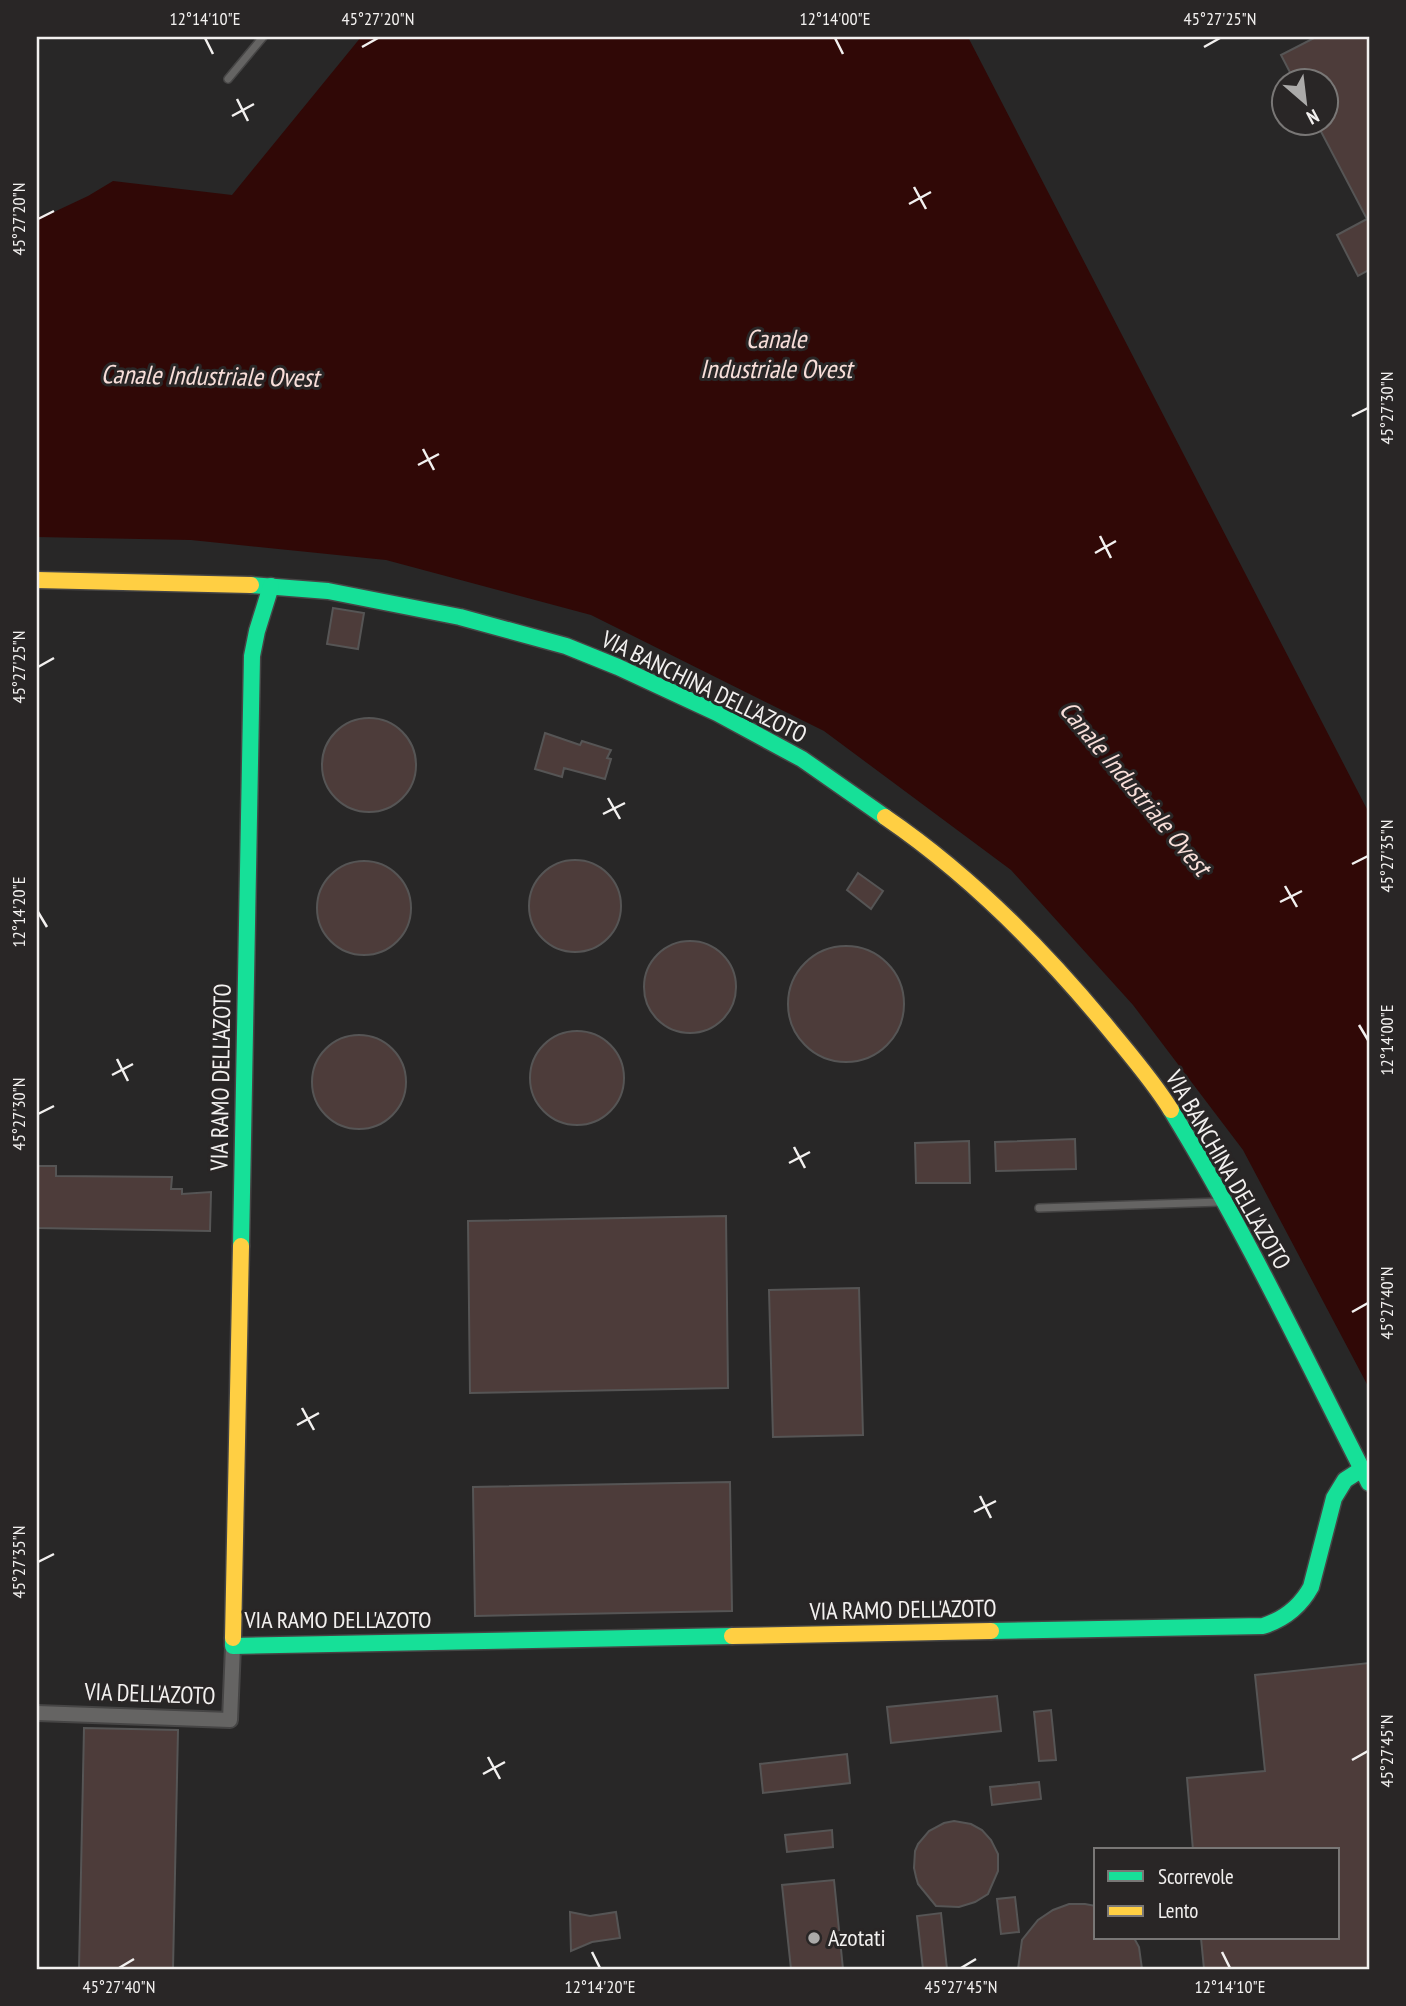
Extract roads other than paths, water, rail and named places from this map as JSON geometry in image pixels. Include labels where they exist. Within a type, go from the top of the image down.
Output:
[{"type":"street","name":"VIA BANCHINA DELL'AZOTO","points":[[37,580],[271,586],[328,591],[460,617],[566,646],[618,667],[717,713],[802,759],[916,838],[975,887],[1071,983],[1158,1089],[1224,1202],[1366,1476]]},
{"type":"street","name":"VIA RAMO DELL'AZOTO","points":[[271,586],[252,656],[233,1646],[1263,1626],[1286,1617],[1308,1594],[1339,1486],[1348,1477],[1366,1476]]},
{"type":"street","name":"VIA DELL'AZOTO","points":[[37,1713],[230,1720],[233,1646]]},
{"type":"lane","points":[[228,79],[263,37]]},
{"type":"lane","points":[[1039,1208],[1224,1202]]},
{"type":"water","name":"Canale Industriale Ovest","points":[[361,37],[968,37],[1369,813],[1369,1388],[1243,1150],[1133,1005],[1011,870],[824,731],[591,615],[386,560],[191,540],[37,537],[37,217],[88,196],[113,181],[232,195]]},
{"type":"place","name":"Azotati","points":[[814,1938]]}]
